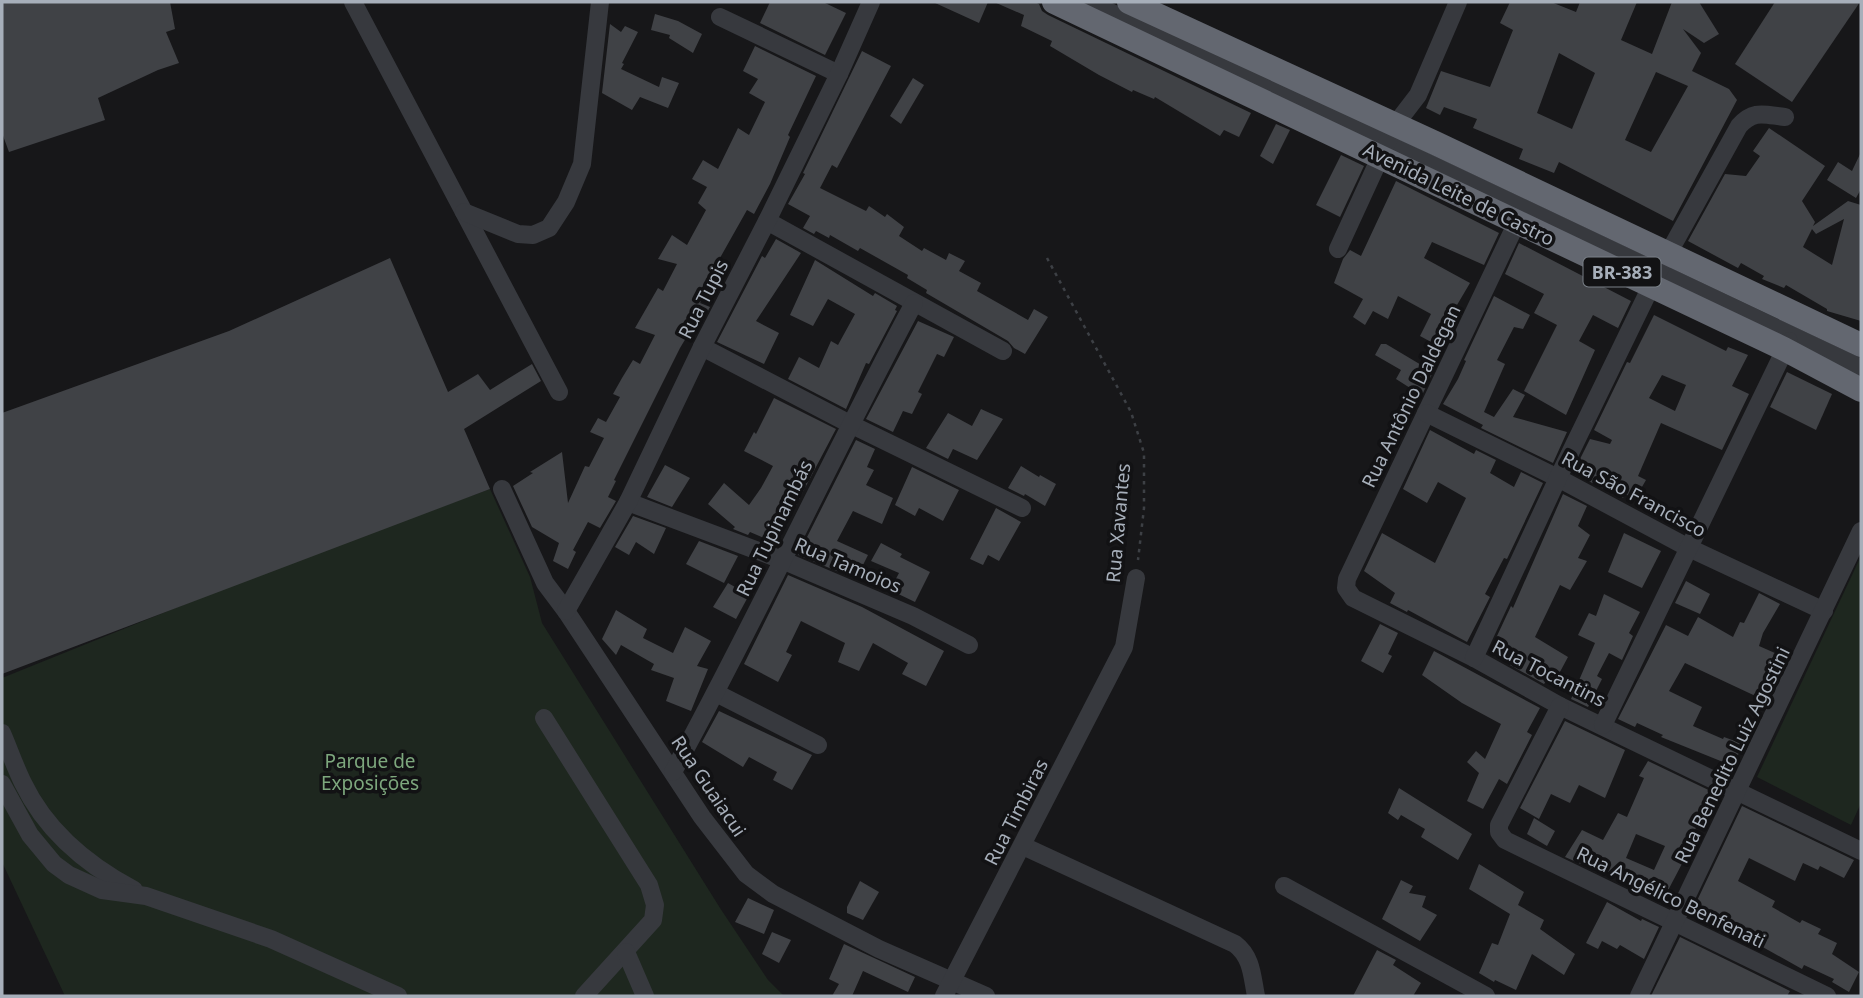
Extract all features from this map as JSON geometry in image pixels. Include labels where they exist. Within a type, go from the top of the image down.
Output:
[{"type":"highway","name":"Avenida Leite de Castro","points":[[1054,2],[1388,141],[1517,222],[1659,270],[1793,334],[1861,345]]},
{"type":"highway","name":"Avenida Leite de Castro","points":[[1129,2],[1388,141],[1793,334],[1861,390]]},
{"type":"street","points":[[353,2],[559,392]]},
{"type":"street","points":[[464,212],[519,234],[533,235],[550,228],[566,202],[582,164],[600,2]]},
{"type":"street","name":"Rua Tupis","points":[[566,611],[628,502],[702,347],[839,74],[871,2]]},
{"type":"street","points":[[1089,2],[1388,141]]},
{"type":"street","points":[[1338,249],[1388,141],[1418,95],[1458,2]]},
{"type":"street","points":[[720,17],[839,74]]},
{"type":"street","points":[[1474,658],[1659,270],[1739,126],[1747,117],[1757,114],[1785,117]]},
{"type":"street","points":[[767,221],[1003,351]]},
{"type":"street","name":"Rua Antônio Daldegan","points":[[1346,588],[1347,579],[1517,222]]},
{"type":"street","name":"Rua Tupinambás","points":[[673,772],[716,693],[849,424],[914,303]]},
{"type":"street","points":[[1603,725],[1687,547],[1793,334],[1861,368]]},
{"type":"street","points":[[702,347],[849,424],[1022,508]]},
{"type":"street","name":"Rua São Francisco","points":[[1426,413],[1558,478],[1687,547],[1824,611]]},
{"type":"street","name":"Rua Guaiacui","points":[[502,489],[545,583],[746,874],[773,894],[879,949],[948,989],[986,996]]},
{"type":"street","name":"Rua Tamoios","points":[[628,502],[782,560],[913,616],[969,645]]},
{"type":"street","name":"Rua Benedito Luiz Agostini","points":[[1639,996],[1861,531]]},
{"type":"street","name":"Rua Xavantes","points":[[1124,647],[1136,578]]},
{"type":"street","name":"Rua Tocantins","points":[[1346,588],[1353,598],[1474,658],[1560,705],[1861,851]]},
{"type":"street","name":"Rua Timbiras","points":[[948,989],[1124,647]]},
{"type":"street","points":[[716,693],[818,745]]},
{"type":"street","name":"Rua Angélico Benfenati","points":[[1560,705],[1499,825],[1499,832],[1505,840],[1827,996]]},
{"type":"street","points":[[544,718],[649,886],[655,905],[653,920],[584,996]]},
{"type":"street","points":[[2,733],[23,785],[47,821],[80,857],[105,874],[146,896],[271,939],[398,996]]},
{"type":"street","points":[[2,784],[30,835],[54,864],[69,875],[102,890],[146,896]]},
{"type":"street","points":[[1023,846],[1235,944],[1249,959],[1256,996]]},
{"type":"street","points":[[1284,886],[1474,993]]},
{"type":"street","points":[[626,952],[645,996]]},
{"type":"path","name":"Rua Xavantes","points":[[1047,258],[1131,412],[1144,453],[1144,508],[1136,578]]},
{"type":"green space","name":"Parque de Exposições","points":[[490,489],[530,577],[542,623],[720,908],[768,980],[784,996],[65,996],[2,862],[2,678],[282,565]]},
{"type":"green space","points":[[1861,556],[1861,803],[1851,825],[1757,777]]},
{"type":"building","points":[[2,2],[170,2],[175,29],[166,32],[179,63],[98,98],[105,120],[9,152],[2,133]]},
{"type":"building","points":[[770,2],[823,2],[846,13],[825,55],[760,23]]},
{"type":"building","points":[[933,2],[988,2],[979,23]]},
{"type":"building","points":[[994,2],[1035,2],[1048,15],[1251,113],[1239,137],[1224,130],[1220,136],[1155,97],[1154,99],[1133,90],[1132,92],[1050,46],[1052,41],[1021,26],[1024,15]]},
{"type":"building","points":[[1510,2],[1551,2],[1576,12],[1580,2],[1637,2],[1621,40],[1652,54],[1672,2],[1699,2],[1719,34],[1704,43],[1683,29],[1701,53],[1692,71],[1729,89],[1737,100],[1673,221],[1559,162],[1554,173],[1519,159],[1523,149],[1473,128],[1477,119],[1444,107],[1440,115],[1426,108],[1441,71],[1490,87],[1513,30],[1500,23]],"holes":[[[1559,53],[1595,73],[1572,129],[1537,113]],[[1656,72],[1688,86],[1651,152],[1625,140]]]},
{"type":"building","points":[[1775,2],[1860,2],[1792,102],[1735,64]]},
{"type":"building","points":[[655,14],[678,21],[702,34],[693,53],[669,38],[670,35],[651,30]]},
{"type":"building","points":[[610,24],[621,32],[625,26],[638,32],[621,69],[659,87],[662,77],[679,83],[668,108],[640,97],[632,110],[602,93]]},
{"type":"building","points":[[755,46],[816,76],[788,135],[790,137],[770,184],[754,214],[747,210],[716,265],[721,268],[700,303],[710,307],[695,335],[689,333],[680,348],[614,480],[616,481],[608,497],[616,501],[600,528],[588,522],[573,550],[576,552],[568,569],[553,561],[559,543],[532,527],[513,486],[562,452],[568,503],[585,466],[589,467],[604,438],[590,432],[598,418],[606,422],[620,397],[613,394],[622,378],[633,360],[640,364],[655,335],[635,328],[658,288],[663,291],[677,264],[658,259],[672,235],[687,245],[706,210],[698,203],[707,187],[692,179],[703,160],[718,169],[738,128],[749,135],[765,102],[749,93],[758,79],[743,71]]},
{"type":"building","points":[[862,51],[891,66],[837,168],[832,165],[820,188],[866,211],[869,206],[885,217],[887,214],[904,227],[899,236],[922,251],[924,248],[946,260],[949,253],[965,261],[959,271],[981,283],[977,291],[1028,320],[1034,309],[1048,317],[1025,354],[1008,341],[926,293],[927,290],[907,278],[908,275],[860,248],[858,251],[830,235],[829,238],[803,228],[810,216],[788,204],[805,174],[803,173]]},
{"type":"building","points":[[913,78],[924,85],[901,124],[890,116]]},
{"type":"building","points":[[1276,124],[1290,130],[1273,164],[1260,156]]},
{"type":"building","points":[[1769,128],[1825,166],[1802,201],[1815,222],[1813,226],[1848,201],[1861,205],[1861,321],[1827,311],[1786,285],[1784,288],[1762,279],[1764,276],[1741,263],[1738,268],[1688,241],[1725,174],[1746,176],[1760,156],[1753,151]],"holes":[[[1844,219],[1832,265],[1803,247],[1812,229],[1816,234]]]},
{"type":"building","points":[[1861,152],[1861,189],[1856,198],[1827,180],[1838,162],[1852,171]]},
{"type":"building","points":[[1341,155],[1364,166],[1340,217],[1316,205]]},
{"type":"building","points":[[1396,181],[1499,233],[1484,265],[1432,242],[1424,258],[1470,283],[1457,305],[1463,309],[1444,349],[1420,336],[1431,314],[1398,296],[1388,319],[1373,311],[1365,325],[1353,317],[1363,299],[1334,283],[1343,259],[1350,250],[1361,256]]},
{"type":"building","points":[[776,239],[801,253],[756,321],[779,333],[764,364],[717,342],[762,256],[765,258]]},
{"type":"building","points":[[1519,243],[1631,301],[1618,328],[1593,315],[1579,341],[1595,350],[1566,415],[1524,391],[1557,325],[1534,313],[1544,294],[1505,274]]},
{"type":"building","points":[[390,258],[448,392],[478,374],[490,390],[532,364],[541,381],[464,429],[490,489],[2,674],[2,413],[229,331]]},
{"type":"building","points":[[815,260],[873,296],[875,293],[897,306],[897,311],[869,364],[866,363],[846,409],[788,379],[799,357],[819,368],[831,341],[838,345],[855,314],[828,299],[813,326],[790,315]]},
{"type":"building","points":[[1494,296],[1530,315],[1523,329],[1514,327],[1497,360],[1505,364],[1484,412],[1494,417],[1513,389],[1525,395],[1513,417],[1567,432],[1553,463],[1481,428],[1483,425],[1443,404],[1458,379]]},
{"type":"building","points":[[1654,315],[1726,351],[1728,347],[1748,355],[1732,386],[1749,394],[1722,450],[1661,423],[1638,476],[1646,480],[1635,499],[1625,494],[1623,498],[1608,488],[1606,490],[1573,473],[1590,439],[1610,444],[1612,440],[1594,430],[1627,362],[1630,363]],"holes":[[[1662,375],[1686,385],[1675,411],[1649,398]]]},
{"type":"building","points":[[918,321],[954,337],[944,357],[937,354],[918,392],[922,394],[912,414],[903,411],[893,432],[866,419]]},
{"type":"building","points":[[1381,344],[1386,344],[1433,372],[1423,393],[1418,393],[1396,379],[1401,370],[1375,355]]},
{"type":"building","points":[[1787,372],[1832,394],[1816,430],[1770,407]]},
{"type":"building","points":[[774,398],[836,429],[776,543],[750,532],[748,535],[733,529],[735,527],[708,504],[724,483],[749,505],[761,488],[773,466],[744,451]]},
{"type":"building","points":[[981,409],[1003,419],[977,460],[953,449],[948,459],[926,448],[948,413],[972,426]]},
{"type":"building","points":[[1430,430],[1474,454],[1476,450],[1496,460],[1490,473],[1514,487],[1521,472],[1543,483],[1507,559],[1504,558],[1485,594],[1490,597],[1467,642],[1390,603],[1395,593],[1364,571],[1382,533],[1435,563],[1466,498],[1438,482],[1427,503],[1403,489]]},
{"type":"building","points":[[856,440],[875,449],[867,467],[874,470],[866,485],[893,498],[882,524],[853,511],[837,541],[868,555],[856,579],[798,555]]},
{"type":"building","points":[[665,465],[690,478],[672,507],[647,497]]},
{"type":"building","points":[[1021,466],[1056,484],[1045,506],[1008,488]]},
{"type":"building","points":[[912,467],[959,490],[943,521],[919,508],[915,516],[895,505]]},
{"type":"building","points":[[1563,494],[1587,506],[1578,526],[1590,535],[1578,558],[1587,561],[1570,590],[1560,585],[1535,637],[1568,657],[1554,683],[1547,680],[1544,684],[1490,651],[1511,606],[1513,608]]},
{"type":"building","points":[[996,508],[1021,522],[999,561],[988,555],[983,565],[970,559]]},
{"type":"building","points":[[633,516],[666,528],[654,554],[636,542],[629,555],[615,547]]},
{"type":"building","points":[[1624,533],[1661,551],[1642,588],[1608,572]]},
{"type":"building","points":[[699,541],[738,556],[724,583],[686,564]]},
{"type":"building","points":[[881,543],[902,554],[900,557],[930,572],[915,602],[890,590],[899,573],[871,561]]},
{"type":"building","points":[[788,575],[862,607],[944,651],[926,686],[902,674],[908,663],[873,643],[859,671],[838,662],[845,643],[801,621],[786,652],[792,655],[778,682],[744,664]]},
{"type":"building","points":[[1686,581],[1710,594],[1700,614],[1675,603]]},
{"type":"building","points":[[728,583],[749,595],[736,619],[713,607]]},
{"type":"building","points":[[1759,593],[1780,604],[1763,633],[1759,646],[1782,656],[1764,700],[1685,663],[1669,691],[1702,707],[1693,726],[1743,744],[1733,766],[1661,737],[1663,735],[1637,723],[1635,727],[1618,719],[1666,625],[1688,636],[1698,617],[1733,637],[1740,622],[1744,623]]},
{"type":"building","points":[[1604,594],[1640,612],[1629,633],[1633,636],[1622,660],[1609,653],[1597,676],[1602,679],[1588,707],[1571,699],[1595,643],[1578,635],[1589,613],[1596,616]]},
{"type":"building","points":[[616,610],[647,629],[643,638],[673,653],[685,627],[711,641],[697,666],[708,669],[691,711],[666,701],[674,678],[651,670],[654,664],[621,645],[616,655],[602,639]]},
{"type":"building","points":[[1380,624],[1398,633],[1388,654],[1392,656],[1383,673],[1361,661]]},
{"type":"building","points":[[1434,651],[1540,708],[1527,732],[1532,735],[1507,784],[1499,779],[1483,809],[1467,801],[1479,773],[1467,762],[1476,751],[1485,759],[1501,724],[1462,703],[1422,675]]},
{"type":"building","points":[[719,711],[812,755],[792,790],[773,780],[777,772],[749,757],[743,767],[702,742]]},
{"type":"building","points":[[1565,721],[1625,750],[1605,798],[1579,785],[1570,803],[1551,794],[1539,819],[1520,808]]},
{"type":"building","points":[[1648,761],[1719,795],[1710,813],[1705,810],[1681,857],[1685,858],[1664,898],[1583,861],[1581,864],[1565,857],[1582,830],[1603,840],[1618,813],[1627,817],[1644,778],[1639,776]],"holes":[[[1636,834],[1665,846],[1654,870],[1626,858]]]},
{"type":"building","points":[[1399,788],[1472,834],[1458,860],[1421,837],[1425,829],[1401,815],[1398,820],[1388,813]]},
{"type":"building","points":[[1742,806],[1854,860],[1844,878],[1820,866],[1818,870],[1803,863],[1795,881],[1749,858],[1738,881],[1775,901],[1772,907],[1800,923],[1802,920],[1821,929],[1818,934],[1837,943],[1832,954],[1859,972],[1849,992],[1832,982],[1834,979],[1804,965],[1802,969],[1694,907]]},
{"type":"building","points":[[1534,818],[1555,831],[1547,846],[1527,834]]},
{"type":"building","points":[[1479,864],[1524,892],[1518,905],[1544,920],[1540,929],[1575,954],[1564,975],[1532,954],[1516,990],[1479,973],[1492,943],[1498,945],[1510,914],[1469,889]]},
{"type":"building","points":[[1401,880],[1413,886],[1409,893],[1426,896],[1422,907],[1437,915],[1420,941],[1382,919]]},
{"type":"building","points":[[860,881],[879,892],[863,920],[847,913],[847,907]]},
{"type":"building","points":[[748,898],[774,910],[764,934],[735,922]]},
{"type":"building","points":[[1607,902],[1641,921],[1642,919],[1659,927],[1644,959],[1620,945],[1617,949],[1602,941],[1598,949],[1586,943]]},
{"type":"building","points":[[772,932],[791,940],[779,963],[762,954]]},
{"type":"building","points":[[1680,937],[1790,991],[1787,996],[1651,996]]},
{"type":"building","points":[[844,944],[915,977],[908,992],[863,971],[852,996],[832,996],[839,984],[829,979]]},
{"type":"building","points":[[1377,950],[1396,960],[1393,965],[1421,983],[1413,996],[1353,996]]}]
